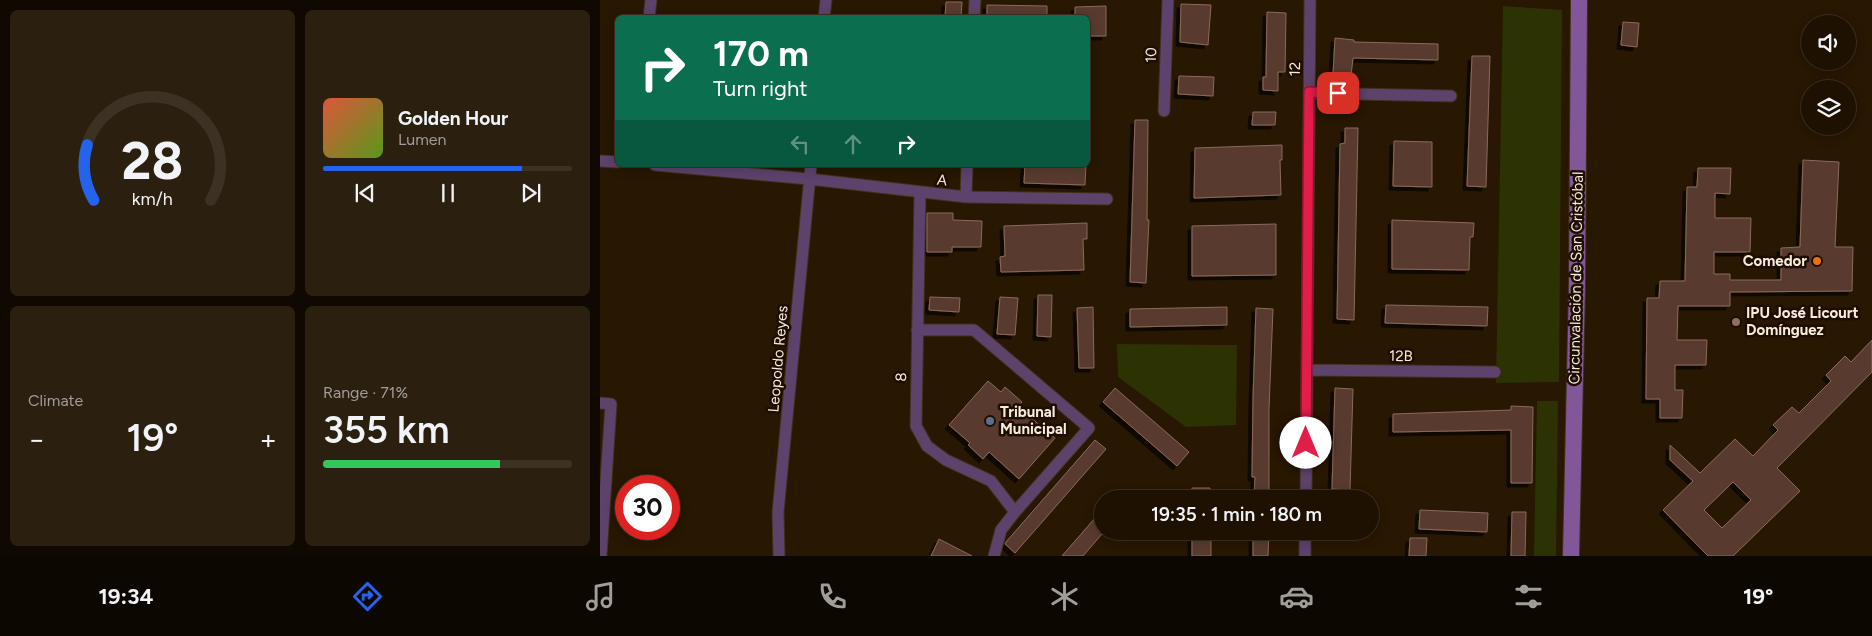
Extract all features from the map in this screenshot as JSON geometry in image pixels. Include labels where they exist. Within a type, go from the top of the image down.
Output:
[{"type":"main road","name":"Circunvalación de San Cristóbal","points":[[1571,556],[1579,0]]},
{"type":"street","points":[[649,15],[651,0]]},
{"type":"street","points":[[824,15],[826,0]]},
{"type":"street","points":[[974,15],[975,0]]},
{"type":"street","name":"10","points":[[1164,111],[1168,0]]},
{"type":"street","name":"12","points":[[1306,490],[1310,0]]},
{"type":"street","points":[[1309,92],[1451,96]]},
{"type":"street","points":[[600,161],[615,162]]},
{"type":"street","name":"A","points":[[677,167],[809,179],[966,197],[1107,199]]},
{"type":"street","name":"Leopoldo Reyes","points":[[779,556],[778,512],[811,167]]},
{"type":"street","points":[[966,197],[967,167]]},
{"type":"street","name":"8","points":[[920,192],[916,426],[927,446],[946,460],[991,480],[1015,512]]},
{"type":"street","points":[[917,330],[974,330],[1089,428],[1001,530],[994,556]]},
{"type":"street","name":"12B","points":[[1307,370],[1495,372]]},
{"type":"street","points":[[601,556],[606,404]]},
{"type":"street","points":[[1305,540],[1305,556]]},
{"type":"green space","points":[[1503,6],[1562,10],[1559,382],[1496,383]]},
{"type":"green space","points":[[1117,344],[1237,345],[1236,425],[1186,427],[1118,377]]},
{"type":"green space","points":[[1537,401],[1558,401],[1556,556],[1534,556]]},
{"type":"building","points":[[946,2],[962,2],[961,15],[945,15]]},
{"type":"building","points":[[1181,4],[1211,5],[1208,45],[1180,42]]},
{"type":"building","points":[[987,5],[1047,6],[1047,15],[987,15]]},
{"type":"building","points":[[1106,6],[1106,36],[1090,36],[1090,15],[1075,15],[1075,7]]},
{"type":"building","points":[[1267,12],[1286,13],[1285,72],[1278,72],[1278,91],[1263,90],[1263,77],[1266,77]]},
{"type":"building","points":[[1623,22],[1639,23],[1637,47],[1621,45]]},
{"type":"building","points":[[1335,38],[1354,40],[1354,42],[1438,44],[1438,60],[1353,58],[1351,76],[1333,75]]},
{"type":"building","points":[[1472,56],[1490,56],[1486,187],[1467,186]]},
{"type":"building","points":[[1179,76],[1214,77],[1213,96],[1178,94]]},
{"type":"building","points":[[1253,112],[1276,112],[1275,125],[1252,125]]},
{"type":"building","points":[[1135,120],[1148,120],[1147,220],[1149,220],[1146,283],[1130,282]]},
{"type":"building","points":[[1345,128],[1358,128],[1354,320],[1337,319],[1340,144],[1345,143]]},
{"type":"building","points":[[1394,141],[1432,142],[1432,187],[1393,186]]},
{"type":"building","points":[[1282,145],[1282,160],[1280,160],[1281,195],[1194,198],[1195,148]]},
{"type":"building","points":[[1803,160],[1839,162],[1835,247],[1853,247],[1852,291],[1730,292],[1730,306],[1678,306],[1677,340],[1707,340],[1706,365],[1675,365],[1675,390],[1683,390],[1682,418],[1660,418],[1660,399],[1646,399],[1647,298],[1659,298],[1660,281],[1685,281],[1687,187],[1697,187],[1698,168],[1731,168],[1730,194],[1715,193],[1715,218],[1751,218],[1750,252],[1714,252],[1714,274],[1730,274],[1730,280],[1781,280],[1781,248],[1800,247]]},
{"type":"building","points":[[1025,167],[1086,167],[1085,185],[1024,183]]},
{"type":"building","points":[[927,213],[953,213],[953,220],[982,221],[981,247],[952,247],[952,252],[927,252]]},
{"type":"building","points":[[1392,220],[1474,223],[1473,237],[1470,237],[1469,270],[1392,269]]},
{"type":"building","points":[[1087,223],[1087,239],[1083,239],[1084,270],[1001,272],[1000,257],[1005,256],[1004,226]]},
{"type":"building","points":[[1276,224],[1276,275],[1192,276],[1192,226]]},
{"type":"building","points":[[1038,295],[1052,295],[1051,337],[1037,336]]},
{"type":"building","points":[[930,297],[960,298],[959,312],[929,310]]},
{"type":"building","points":[[1000,297],[1018,298],[1015,335],[997,334]]},
{"type":"building","points":[[1386,305],[1488,307],[1487,326],[1385,323]]},
{"type":"building","points":[[1093,307],[1094,368],[1079,368],[1077,308]]},
{"type":"building","points":[[1227,307],[1227,325],[1130,327],[1130,309]]},
{"type":"building","points":[[1256,308],[1273,309],[1269,409],[1269,490],[1254,490],[1255,477],[1252,477]]},
{"type":"building","points":[[1872,340],[1872,372],[1777,468],[1800,491],[1733,556],[1708,556],[1663,510],[1693,481],[1670,460],[1670,445],[1700,473],[1735,439],[1753,456],[1778,430],[1773,425],[1792,407],[1799,413],[1831,381],[1826,375],[1845,356],[1851,362]],"holes":[[[1733,482],[1751,500],[1722,528],[1704,510]]]},
{"type":"building","points":[[988,381],[1001,392],[1005,387],[1022,402],[1018,407],[1055,438],[1019,479],[989,452],[983,459],[968,445],[970,443],[949,425]]},
{"type":"building","points":[[1115,388],[1189,452],[1177,466],[1103,402]]},
{"type":"building","points":[[1335,388],[1353,389],[1350,490],[1332,489]]},
{"type":"building","points":[[1511,406],[1533,407],[1532,483],[1511,483],[1511,430],[1393,432],[1393,414],[1511,410]]},
{"type":"building","points":[[1095,440],[1106,449],[1015,553],[1005,544],[1006,542]]},
{"type":"building","points":[[1192,488],[1210,488],[1210,490],[1192,490]]},
{"type":"building","points":[[1420,510],[1488,513],[1487,532],[1419,529]]},
{"type":"building","points":[[1512,512],[1526,512],[1525,556],[1511,556]]},
{"type":"building","points":[[1094,519],[1094,540],[1097,540],[1083,556],[1062,556]]},
{"type":"building","points":[[1410,538],[1427,538],[1426,556],[1409,556]]},
{"type":"building","points":[[939,539],[972,556],[931,556]]},
{"type":"building","points":[[1192,540],[1211,540],[1211,556],[1192,556]]},
{"type":"building","points":[[1253,540],[1269,540],[1268,556],[1253,556]]},
{"type":"place","name":"Comedor","points":[[1817,261]]},
{"type":"place","name":"IPU José Licourt Domínguez","points":[[1736,322]]},
{"type":"place","name":"Tribunal Municipal","points":[[990,421]]},
{"type":"route","points":[[1306,443],[1309,92],[1338,93]]}]
